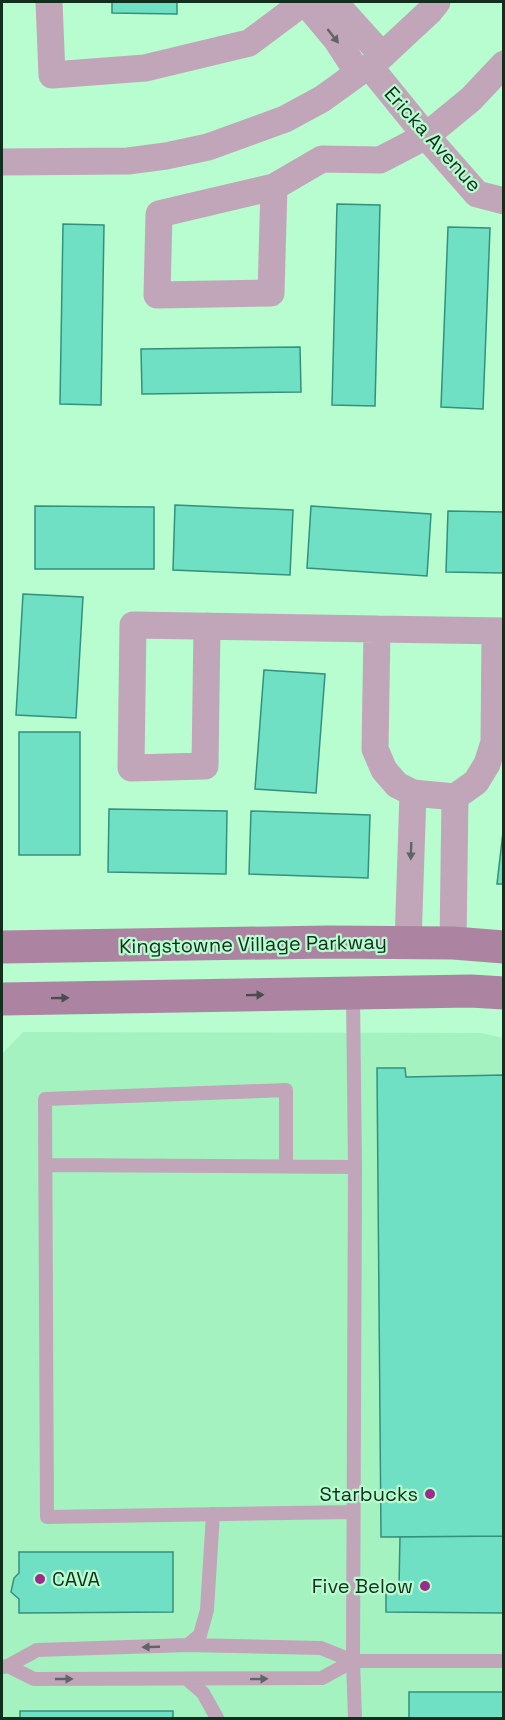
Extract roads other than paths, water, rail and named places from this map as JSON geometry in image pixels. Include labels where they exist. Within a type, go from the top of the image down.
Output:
[{"type":"street","points":[[49,2],[52,75],[145,68],[249,44],[304,2],[336,39],[370,65]]},
{"type":"street","points":[[334,2],[370,65]]},
{"type":"street","points":[[2,162],[128,161],[166,156],[208,147],[285,119],[322,99],[370,65],[438,2]]},
{"type":"street","points":[[274,187],[271,293],[157,295],[159,214],[274,187],[322,159],[380,160],[426,136],[471,99],[504,64]]},
{"type":"street","name":"Ericka Avenue","points":[[370,65],[426,136],[477,194],[504,201]]},
{"type":"street","points":[[207,626],[206,766],[131,768],[133,625],[207,626],[499,631],[494,742],[487,764],[476,782],[455,797],[413,793],[397,785],[384,770],[375,749],[377,629]]},
{"type":"street","points":[[408,943],[413,793]]},
{"type":"street","points":[[453,943],[455,797]]},
{"type":"street","name":"Kingstowne Village Parkway","points":[[2,947],[329,942],[453,943],[504,947]]},
{"type":"street","points":[[2,999],[471,991],[504,993]]},
{"type":"lane","points":[[353,994],[355,1167],[353,1661],[355,1719]]},
{"type":"lane","points":[[286,1166],[286,1090],[45,1099],[47,1517],[353,1512]]},
{"type":"lane","points":[[46,1165],[355,1167]]},
{"type":"lane","points":[[188,1645],[200,1635],[207,1610],[213,1514]]},
{"type":"lane","points":[[5,1667],[37,1650],[188,1645],[321,1648],[353,1661],[504,1661]]},
{"type":"lane","points":[[5,1667],[34,1679],[322,1678],[353,1661]]},
{"type":"lane","points":[[187,1679],[203,1693],[217,1719]]},
{"type":"place","name":"Starbucks","points":[[430,1494]]},
{"type":"place","name":"CAVA","points":[[40,1579]]},
{"type":"place","name":"Five Below","points":[[425,1586]]}]
